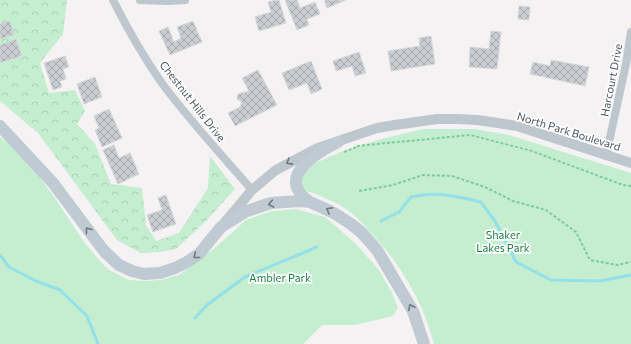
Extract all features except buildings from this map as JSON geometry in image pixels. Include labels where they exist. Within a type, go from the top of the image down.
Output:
[{"type":"main road","points":[[0,126],[53,182],[104,251],[119,264],[132,271],[144,274],[175,268],[187,262],[199,254],[221,227],[247,211],[271,203],[298,201],[310,202]]},
{"type":"main road","points":[[338,142],[323,149],[302,166],[298,171],[296,183],[298,189],[302,197],[334,213],[351,224],[362,233],[377,250],[413,311],[424,344]]},
{"type":"street","name":"Chestnut Hills Drive","points":[[113,0],[129,31],[161,81],[209,142],[252,190]]},
{"type":"street","points":[[140,0],[185,0]]},
{"type":"street","name":"Harcourt Drive","points":[[606,156],[626,64],[631,32]]},
{"type":"street","name":"North Park Boulevard","points":[[221,227],[252,190],[276,170],[318,148],[372,130],[395,125],[458,119],[478,120],[517,126],[631,164]]},
{"type":"path","points":[[350,146],[470,134],[532,151],[623,185],[631,186]]},
{"type":"path","points":[[359,191],[393,185],[423,175],[452,176],[485,187],[513,201],[546,210],[576,232],[590,260],[617,265],[631,262]]},
{"type":"green space","points":[[0,0],[67,0],[63,34],[40,63],[49,93],[75,90],[85,111],[77,124],[95,144],[111,184],[142,188],[146,225],[156,241],[179,233],[208,188],[210,156],[235,189],[205,222],[176,249],[161,252],[141,253],[117,240],[38,133],[0,101]]},
{"type":"green space","name":"Shaker Lakes Park","points":[[423,129],[475,129],[509,135],[631,173],[631,344],[434,344],[424,313],[410,284],[382,245],[349,211],[302,188],[301,175],[313,164],[341,152],[381,139]]},
{"type":"green space","name":"Ambler Park","points":[[0,137],[25,157],[84,242],[99,260],[109,270],[129,280],[161,280],[179,275],[216,247],[246,220],[272,211],[296,209],[325,217],[355,243],[379,270],[392,293],[398,308],[393,316],[355,325],[322,325],[303,344],[0,344]]},
{"type":"waterway","points":[[381,221],[399,212],[411,197],[438,194],[463,198],[481,202],[495,221],[516,262],[551,280],[600,281],[631,275]]},
{"type":"waterway","points":[[195,318],[207,305],[245,277],[317,247]]},
{"type":"waterway","points":[[0,255],[9,267],[36,281],[60,290],[87,316],[98,344]]}]
